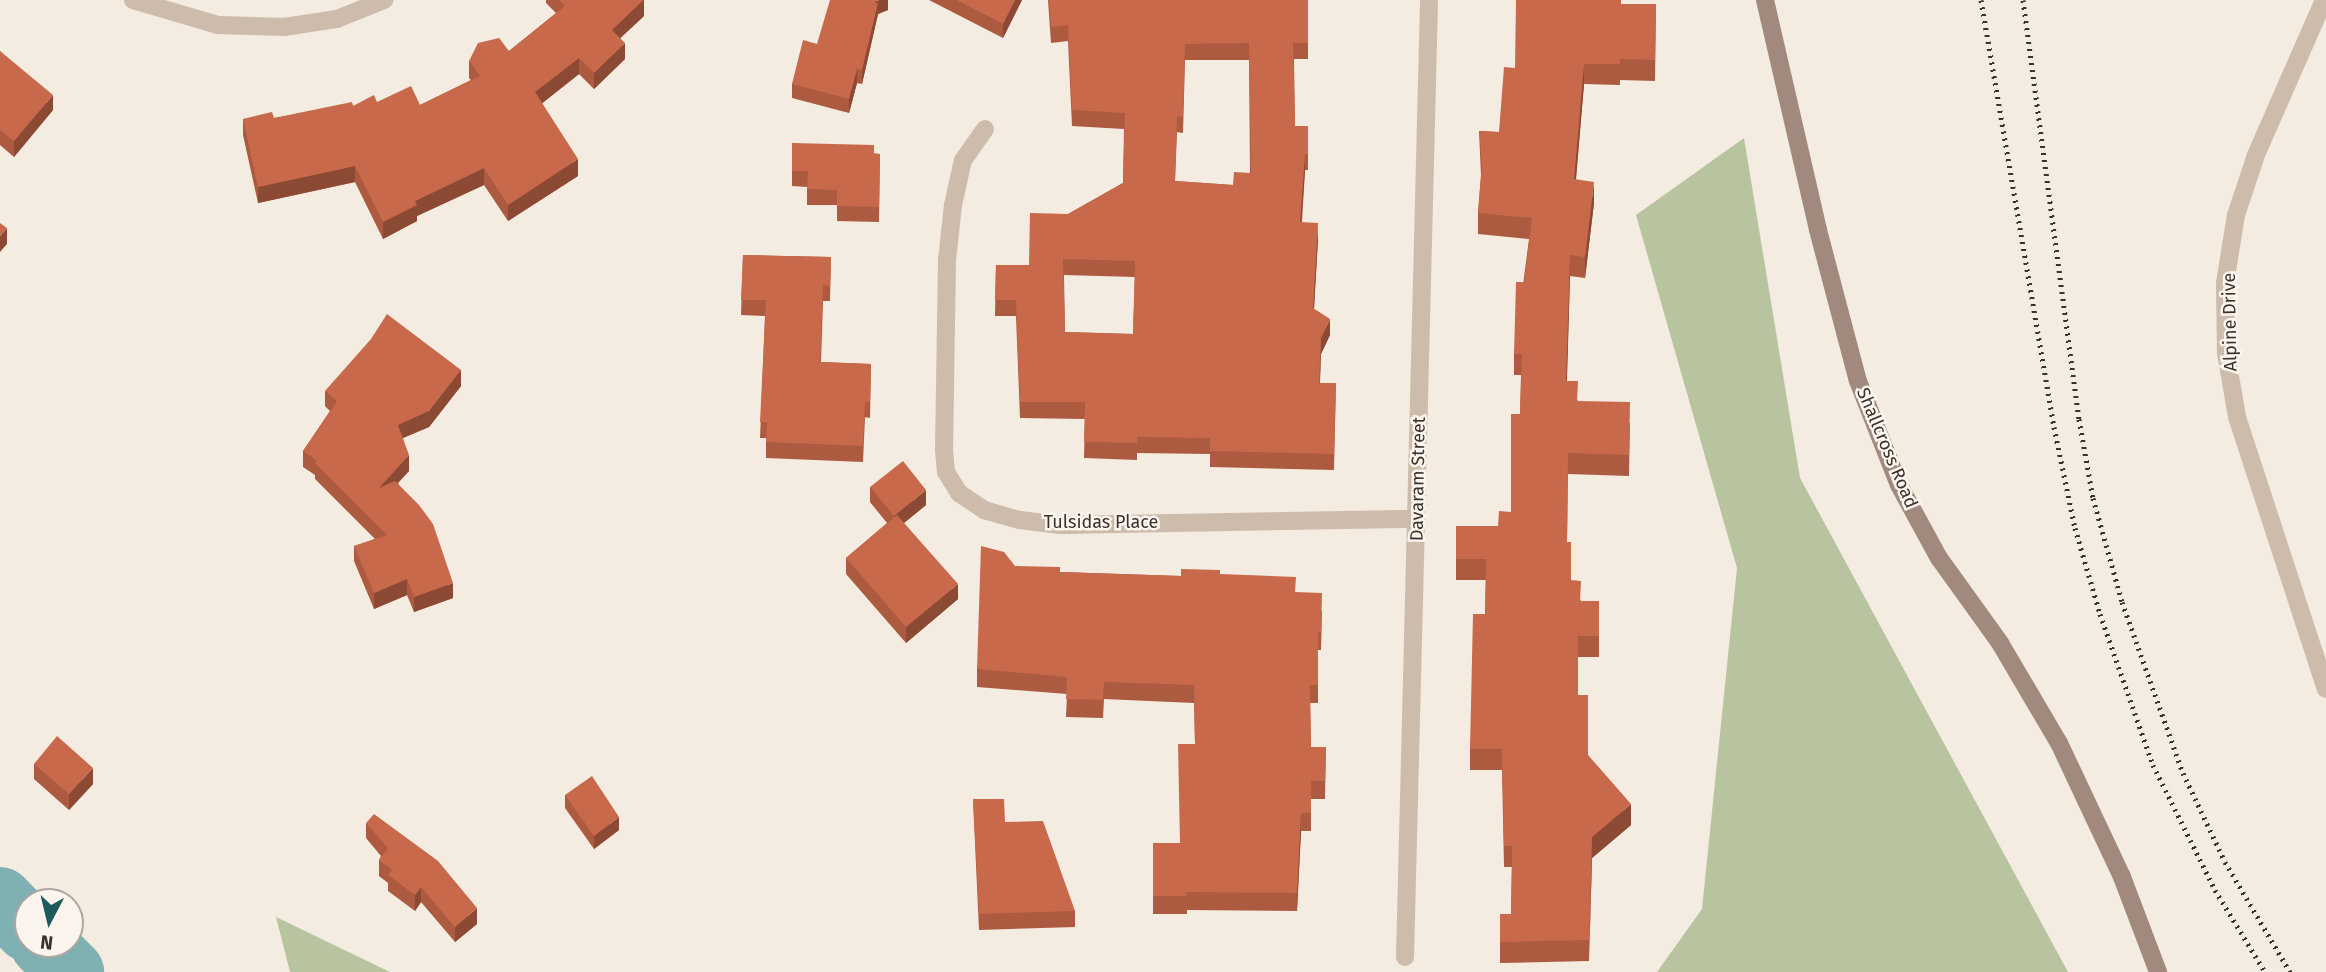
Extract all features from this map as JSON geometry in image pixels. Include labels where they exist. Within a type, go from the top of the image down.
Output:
[{"type":"street","points":[[134,0],[218,25],[284,27],[337,19],[384,0]]},
{"type":"street","name":"Davaram Street","points":[[1405,957],[1429,0]]},
{"type":"street","name":"Shallcross Road","points":[[1765,0],[1818,230],[1858,381],[1899,485],[1939,558],[2000,643],[2059,743],[2122,877],[2158,972]]},
{"type":"street","name":"Alpine Drive","points":[[2324,0],[2256,155],[2236,215],[2225,284],[2226,353],[2237,417],[2326,689]]},
{"type":"street","name":"Tulsidas Place","points":[[985,129],[963,160],[953,205],[947,260],[944,450],[946,472],[959,494],[984,510],[1020,520],[1060,525],[1417,519]]},
{"type":"green space","points":[[1744,138],[1800,478],[2068,972],[1657,972],[1702,909],[1737,568],[1636,215]]},
{"type":"green space","points":[[276,917],[390,972],[290,972]]},
{"type":"building","points":[[559,0],[643,0],[612,30],[625,43],[594,73],[579,58],[535,92],[578,159],[508,205],[484,168],[415,201],[417,205],[383,222],[355,166],[258,187],[243,119],[272,112],[274,118],[352,102],[353,106],[374,95],[377,102],[411,86],[420,105],[480,76],[469,61],[478,43],[499,38],[509,51],[565,6]]},
{"type":"building","points":[[830,0],[879,0],[873,2],[878,3],[862,70],[857,69],[849,99],[792,84],[803,40],[817,44]]},
{"type":"building","points":[[957,0],[1015,0],[1003,24]]},
{"type":"building","points":[[1049,0],[1308,0],[1308,43],[1293,43],[1295,126],[1308,126],[1308,154],[1305,154],[1300,222],[1318,223],[1313,308],[1330,319],[1321,338],[1319,383],[1336,383],[1334,454],[1210,451],[1210,438],[1137,437],[1137,443],[1084,442],[1085,402],[1020,402],[1016,300],[995,300],[996,265],[1029,265],[1030,213],[1068,214],[1123,183],[1125,113],[1072,110],[1068,25],[1051,27]],"holes":[[[1249,43],[1251,173],[1234,172],[1233,185],[1175,181],[1177,116],[1183,117],[1185,44]],[[1063,259],[1135,261],[1133,334],[1065,332]]]},
{"type":"building","points":[[1516,0],[1621,0],[1621,4],[1656,4],[1655,60],[1620,59],[1620,64],[1584,64],[1574,179],[1594,182],[1585,257],[1570,255],[1566,381],[1578,381],[1577,401],[1630,402],[1629,455],[1568,453],[1567,542],[1571,542],[1571,580],[1581,581],[1580,601],[1599,601],[1599,636],[1578,636],[1578,695],[1588,695],[1588,755],[1631,804],[1592,837],[1589,940],[1500,942],[1500,914],[1511,914],[1512,846],[1504,846],[1502,749],[1470,749],[1473,614],[1485,614],[1486,559],[1456,559],[1456,526],[1498,526],[1499,511],[1511,512],[1511,414],[1520,414],[1522,354],[1514,354],[1516,282],[1524,282],[1532,218],[1478,213],[1482,164],[1479,131],[1499,132],[1504,67],[1515,68]]},
{"type":"building","points":[[0,51],[53,95],[14,141],[0,130]]},
{"type":"building","points":[[792,143],[874,145],[874,154],[880,154],[879,207],[837,206],[837,190],[807,189],[808,171],[792,171]]},
{"type":"building","points":[[0,223],[7,228],[0,236]]},
{"type":"building","points":[[743,255],[831,257],[830,286],[823,285],[820,362],[871,364],[870,402],[865,402],[863,446],[766,442],[767,422],[760,422],[766,300],[741,300]]},
{"type":"building","points":[[387,314],[461,370],[429,411],[398,425],[409,455],[379,488],[395,481],[419,505],[433,524],[453,583],[414,597],[407,579],[374,593],[354,546],[387,535],[315,463],[317,461],[303,451],[337,401],[325,391],[371,339]]},
{"type":"building","points":[[903,461],[926,490],[894,516],[870,487]]},
{"type":"building","points":[[897,515],[958,584],[906,627],[846,558]]},
{"type":"building","points":[[981,546],[1004,552],[1015,566],[1060,567],[1060,572],[1181,576],[1181,569],[1220,570],[1220,574],[1296,577],[1295,592],[1322,593],[1321,632],[1318,632],[1318,685],[1310,685],[1311,747],[1326,747],[1325,781],[1311,781],[1311,813],[1301,813],[1297,893],[1186,892],[1187,896],[1153,896],[1153,843],[1180,843],[1178,744],[1195,744],[1194,685],[1104,682],[1103,700],[1066,699],[1067,677],[977,669]]},
{"type":"building","points":[[57,736],[93,768],[69,794],[34,764]]},
{"type":"building","points":[[592,776],[619,817],[594,836],[565,795]]},
{"type":"building","points":[[973,799],[1004,799],[1005,822],[1043,821],[1075,911],[979,914]]},
{"type":"building","points":[[374,814],[438,861],[477,908],[455,927],[421,887],[415,895],[388,875],[392,870],[379,860],[388,848],[366,823]]},
{"type":"waterway","points":[[0,900],[14,914]]},
{"type":"waterway","points":[[57,958],[71,972]]},
{"type":"railway","points":[[1981,0],[2054,427],[2075,528],[2100,614],[2153,765],[2215,890],[2265,972]]},
{"type":"railway","points":[[2023,0],[2079,419],[2093,498],[2122,602],[2183,773],[2225,862],[2290,972]]}]
